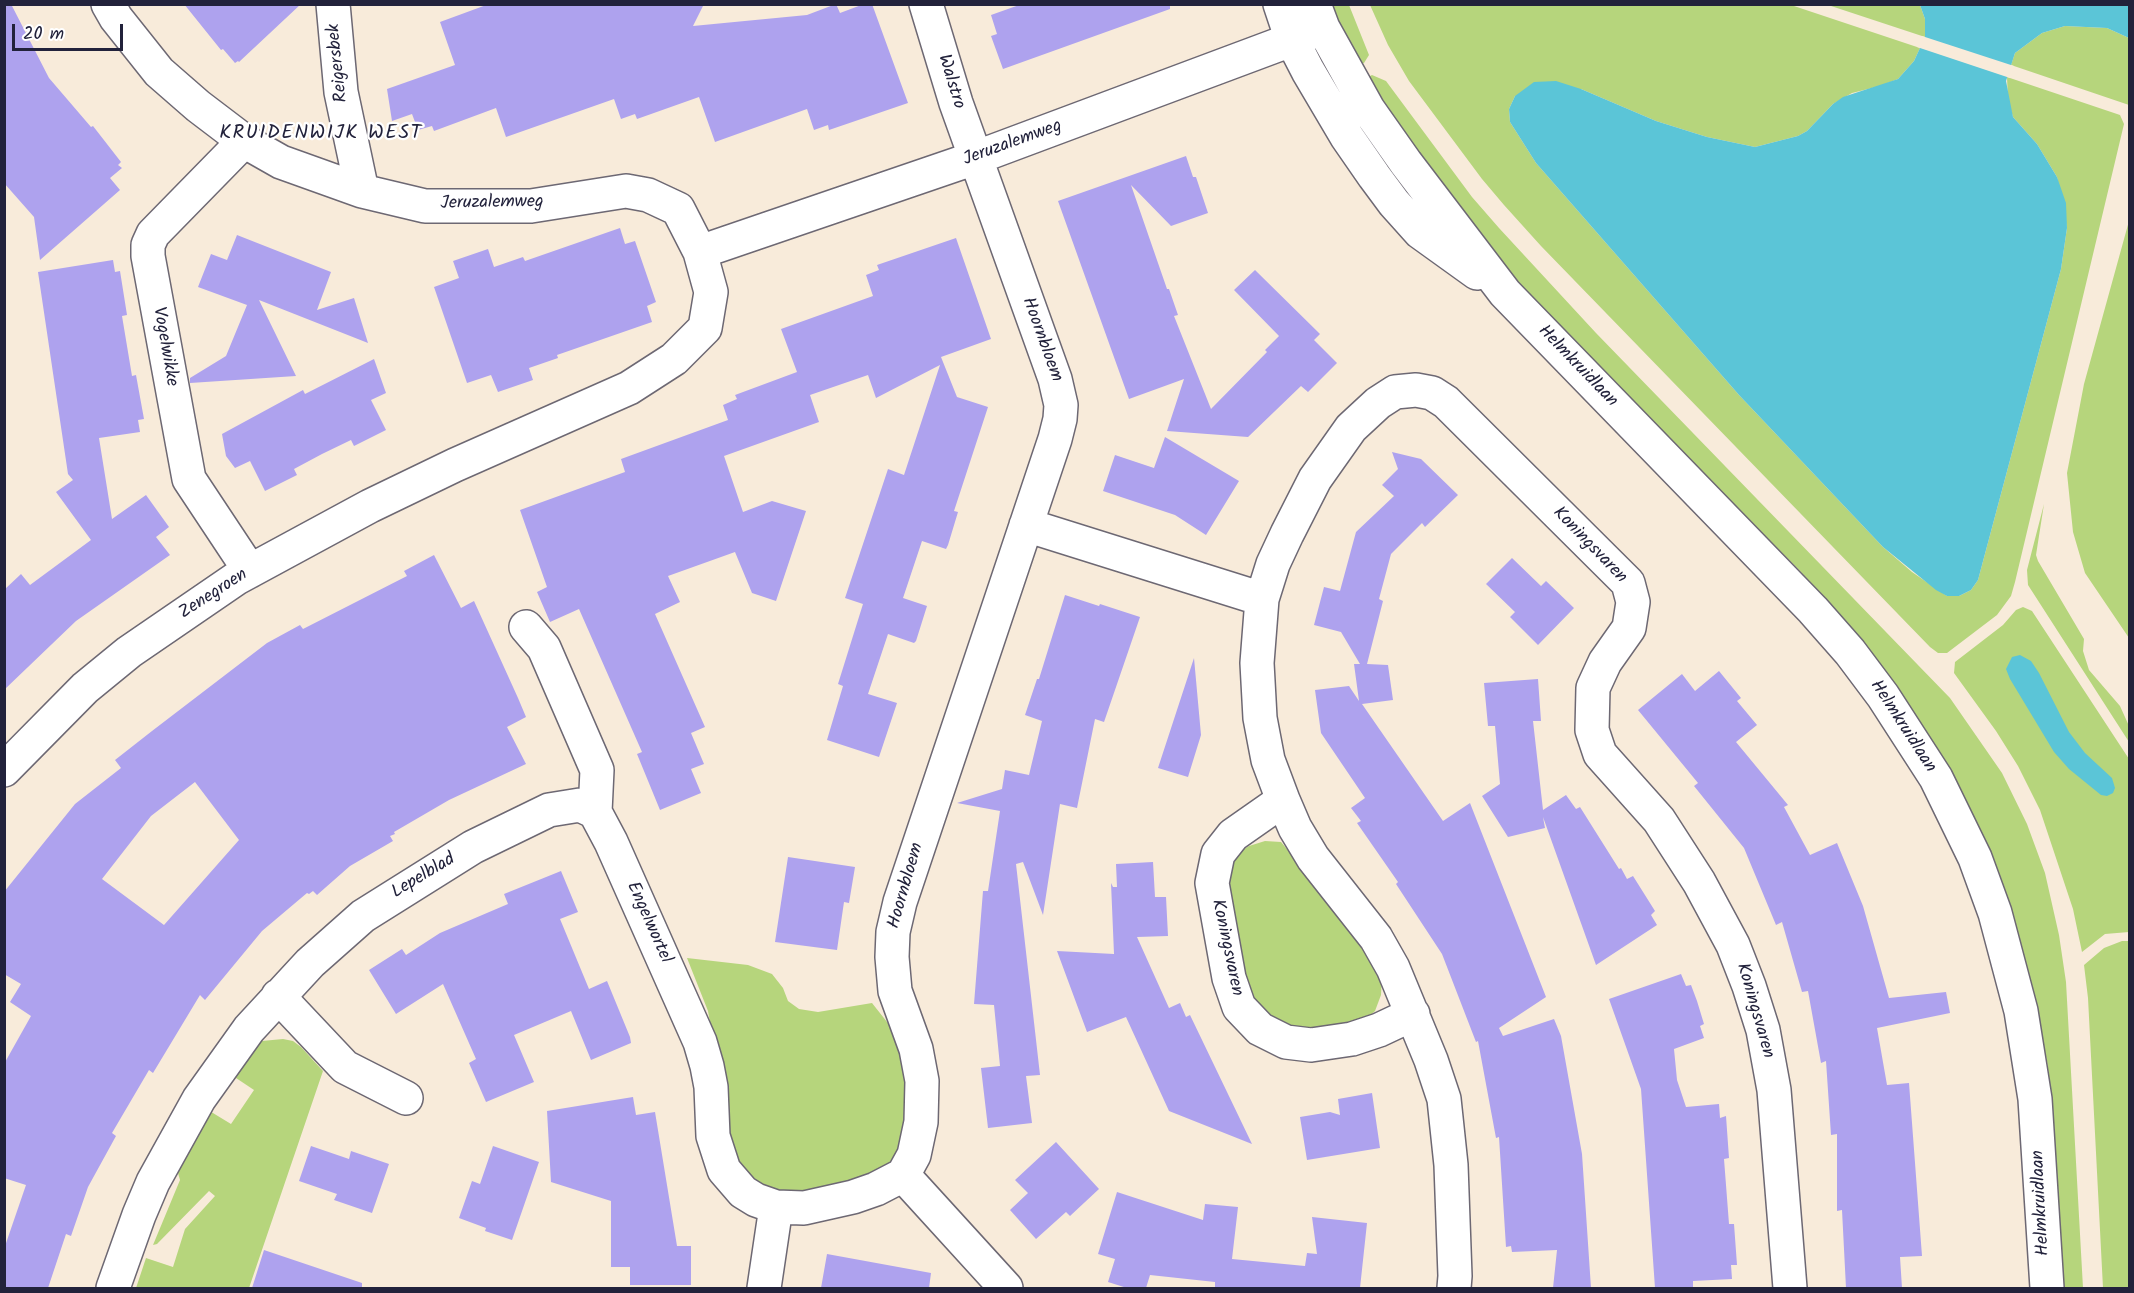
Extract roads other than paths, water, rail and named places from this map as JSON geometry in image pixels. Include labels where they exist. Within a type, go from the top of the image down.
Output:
[{"type":"street","name":"Jeruzalemweg","points":[[108,4],[116,18],[159,72],[198,106],[244,141],[281,162],[362,191],[425,206],[531,207],[626,191],[648,195],[678,210],[700,252],[711,292],[705,328],[674,359],[629,388],[455,465]]},
{"type":"street","name":"Reigersbek","points":[[333,4],[340,92],[362,191]]},
{"type":"street","name":"Walstro","points":[[926,4],[975,158]]},
{"type":"street","name":"Helmkruidlaan","points":[[1280,4],[1292,40],[1347,137],[1394,203],[1420,232],[1505,293]]},
{"type":"street","name":"Jeruzalemweg","points":[[700,252],[975,158],[1292,40],[1318,16]]},
{"type":"street","name":"Helmkruidlaan","points":[[1318,16],[1374,118],[1505,293],[1813,610],[1850,652],[1883,696],[1936,778],[1974,858],[1991,902],[2021,1011],[2035,1100],[2047,1288]]},
{"type":"street","name":"Vogelwikke","points":[[244,141],[157,228],[148,245],[148,256],[189,479],[250,571]]},
{"type":"street","name":"Hoornbloem","points":[[903,1175],[914,1155],[921,1122],[922,1081],[916,1049],[895,991],[892,957],[893,932],[900,902],[1058,429],[1061,405],[1060,392],[975,158]]},
{"type":"street","name":"Koningsvaren","points":[[1454,1288],[1451,1165],[1444,1100],[1413,1014],[1393,968],[1376,938],[1313,858],[1282,800],[1268,760],[1260,718],[1257,663],[1262,599],[1282,544],[1315,479],[1352,428],[1378,403],[1395,392],[1416,390],[1431,393],[1446,402],[1628,583],[1634,602],[1629,628],[1605,662],[1593,688],[1592,730],[1600,754],[1659,820],[1699,882],[1733,945],[1749,986],[1763,1030],[1774,1090],[1790,1288]]},
{"type":"street","name":"Zenegroen","points":[[4,770],[85,688],[129,652],[250,571],[369,506],[455,465]]},
{"type":"street","points":[[1026,525],[1262,599]]},
{"type":"street","points":[[526,627],[544,648],[597,770],[595,812]]},
{"type":"street","name":"Koningsvaren","points":[[1282,800],[1233,835],[1218,854],[1212,883],[1229,978],[1239,1007],[1260,1029],[1286,1042],[1311,1045],[1352,1039],[1379,1030],[1413,1014]]},
{"type":"street","name":"Lepelblad","points":[[113,1288],[153,1182],[199,1099],[249,1029],[310,963],[363,916],[473,847],[549,810],[580,805],[595,812]]},
{"type":"street","name":"Engelwortel","points":[[595,812],[611,842],[700,1042],[708,1066],[711,1087],[713,1136],[724,1170],[743,1192],[756,1200],[776,1207],[804,1208],[853,1197],[876,1189],[903,1175]]},
{"type":"street","points":[[278,996],[345,1067],[406,1098]]},
{"type":"street","points":[[903,1175],[1006,1288]]},
{"type":"street","points":[[764,1288],[776,1207]]},
{"type":"water","points":[[1920,5],[2129,5],[2129,38],[2107,28],[2065,26],[2042,33],[2015,53],[2006,81],[2013,117],[2037,144],[2057,177],[2066,203],[2067,228],[2061,269],[1978,580],[1971,590],[1959,596],[1947,596],[1936,590],[1883,547],[1739,395],[1536,163],[1510,122],[1509,109],[1515,96],[1534,82],[1556,81],[1581,89],[1656,121],[1707,137],[1755,147],[1798,136],[1807,131],[1843,97],[1898,79],[1914,61],[1925,37],[1925,19]]},
{"type":"water","points":[[2020,655],[2031,661],[2039,673],[2069,732],[2085,753],[2112,778],[2115,788],[2113,793],[2107,796],[2101,795],[2069,769],[2054,752],[2006,669],[2012,657]]},
{"type":"district","name":"KRUIDENWIJK WEST","points":[[321,135]]}]
